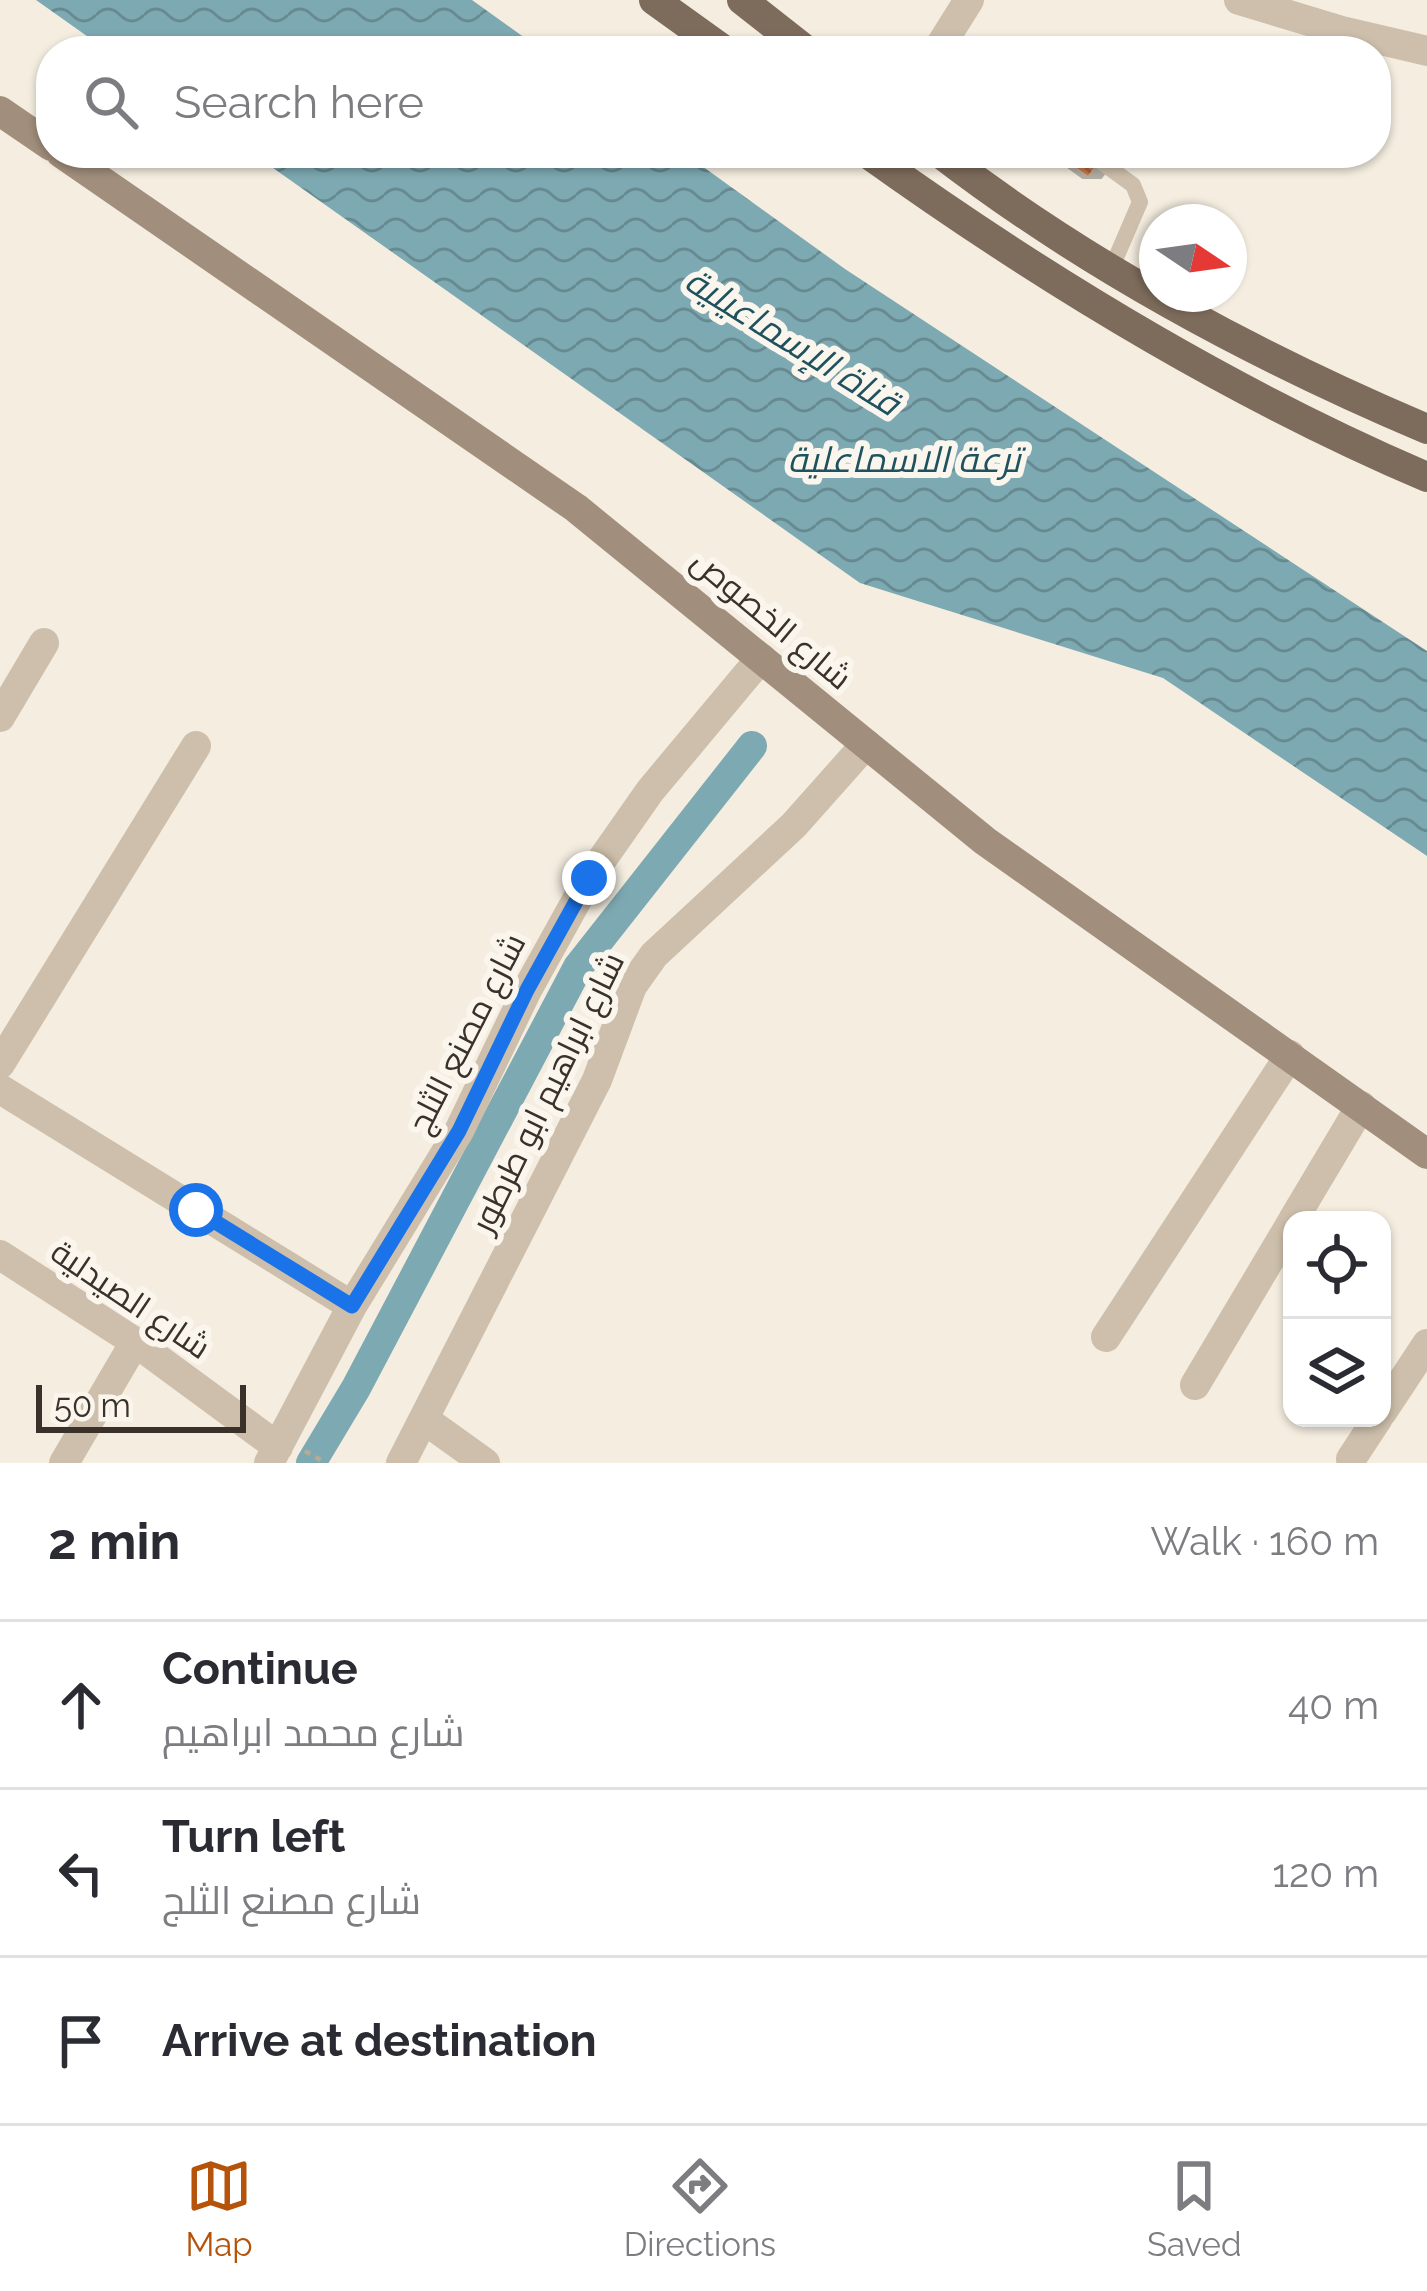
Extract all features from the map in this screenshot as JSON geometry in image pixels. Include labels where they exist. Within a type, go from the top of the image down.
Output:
[{"type":"main road","points":[[654,0],[704,36]]},
{"type":"main road","points":[[742,0],[788,36]]},
{"type":"main road","points":[[0,111],[36,136]]},
{"type":"main road","name":"شارع الخصوص","points":[[83,168],[576,508],[985,841],[1427,1154]]},
{"type":"main road","points":[[888,168],[1144,336],[1264,401],[1427,477]]},
{"type":"main road","points":[[975,168],[1112,267],[1255,348],[1427,429]]},
{"type":"street","points":[[946,36],[969,0]]},
{"type":"street","points":[[1239,0],[1360,36]]},
{"type":"street","points":[[1391,43],[1427,51]]},
{"type":"street","points":[[0,717],[44,643]]},
{"type":"street","name":"شارع مصنع الثلج","points":[[283,1453],[352,1306],[459,1131],[527,990],[589,878],[650,791],[761,658]]},
{"type":"street","name":"شارع ابراهيم ابو طرطور","points":[[401,1463],[597,1080],[632,986],[654,955],[794,825],[866,744]]},
{"type":"street","points":[[0,1064],[196,746]]},
{"type":"street","points":[[1106,1337],[1290,1055]]},
{"type":"street","points":[[0,1089],[352,1306]]},
{"type":"street","points":[[1299,1211],[1361,1106]]},
{"type":"street","points":[[1195,1385],[1283,1238]]},
{"type":"street","name":"شارع الصيدلية","points":[[0,1255],[135,1342],[283,1453]]},
{"type":"street","points":[[64,1463],[135,1342]]},
{"type":"street","points":[[1391,1398],[1427,1344]]},
{"type":"street","points":[[425,1420],[484,1463]]},
{"type":"street","points":[[1351,1459],[1372,1427]]},
{"type":"lane","points":[[1111,168],[1133,185],[1140,202],[1112,267]]},
{"type":"path","points":[[283,1453],[326,1463]]},
{"type":"water","points":[[36,0],[472,0],[522,36],[87,36]]},
{"type":"water","name":"ترعة الاسماعلية","points":[[273,168],[705,168],[845,269],[1427,651],[1427,856],[1163,678],[860,583]]},
{"type":"waterway","points":[[311,1463],[356,1388],[578,967],[752,746]]},
{"type":"route","points":[[196,1210],[352,1306],[459,1131],[527,990],[589,878]]},
{"type":"water label","name":"قناة الإسماعيلية","points":[[793,341]]}]
